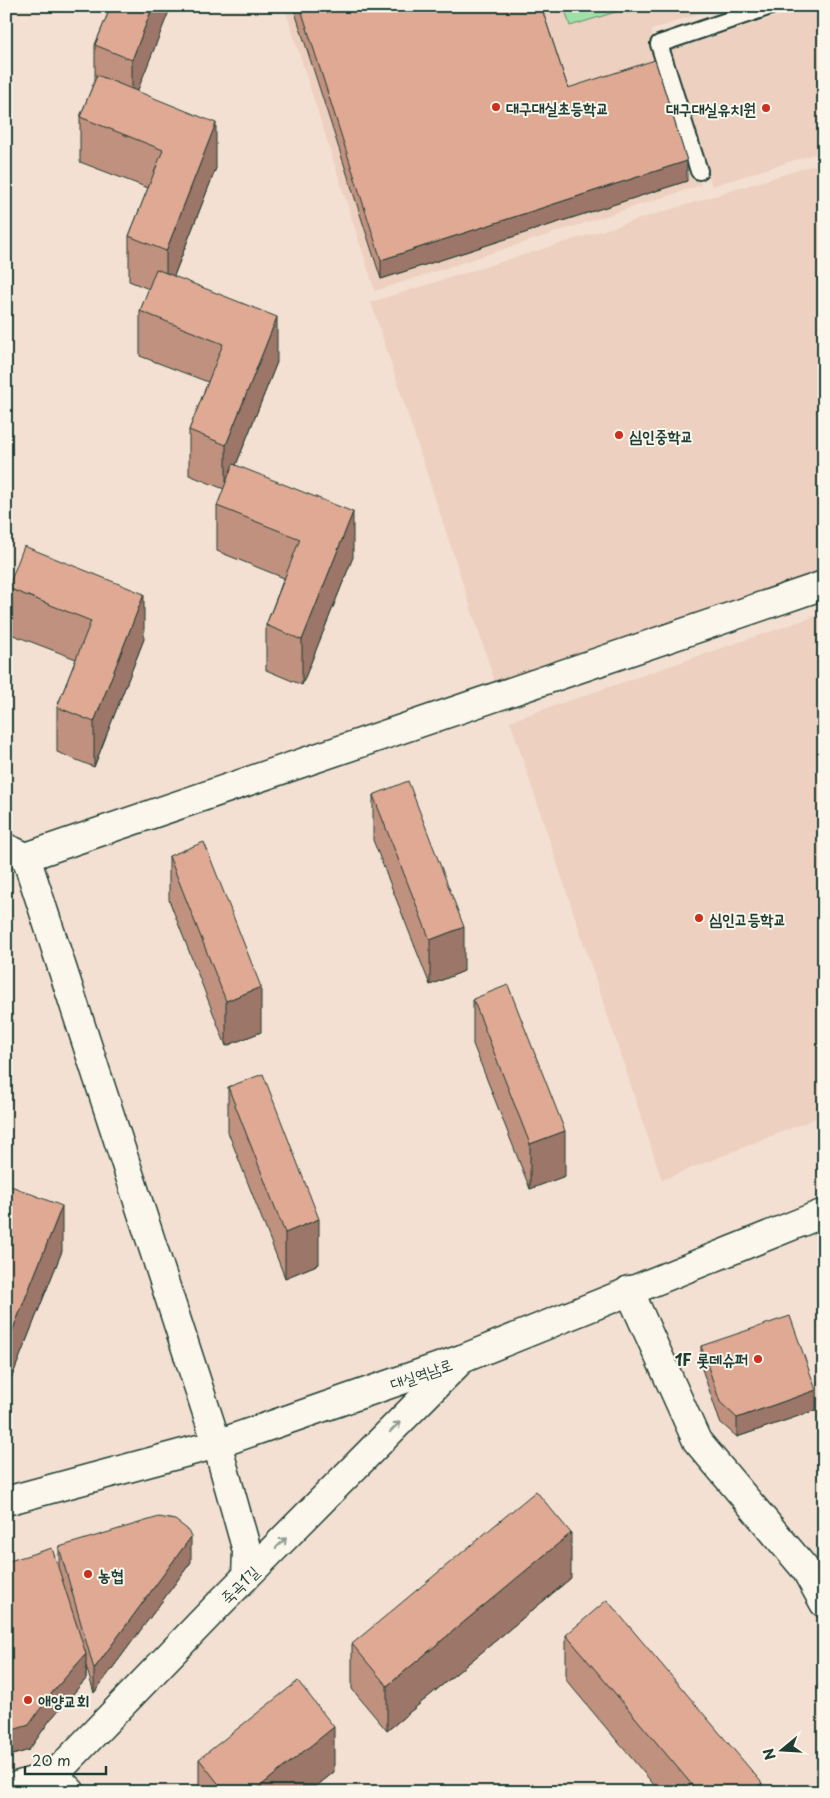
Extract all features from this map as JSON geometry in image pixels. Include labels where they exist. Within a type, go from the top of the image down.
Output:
[{"type":"street","points":[[246,1577],[247,1552],[217,1444],[16,852],[824,585]]},
{"type":"street","name":"대실역남로","points":[[6,1501],[217,1444],[462,1359],[629,1290],[824,1213]]},
{"type":"street","points":[[629,1290],[696,1441],[806,1570],[824,1602]]},
{"type":"street","name":"죽곡1길","points":[[6,1789],[63,1783],[221,1602],[462,1359]]},
{"type":"lane","points":[[699,171],[659,44],[771,6]]},
{"type":"shaded area","name":"대구대실초등학교","points":[[284,6],[722,6],[651,30],[701,185],[375,291]]},
{"type":"shaded area","points":[[812,6],[824,42],[824,151],[712,186],[668,52]]},
{"type":"shaded area","name":"심인중학교","points":[[824,162],[824,569],[495,682],[371,302]]},
{"type":"shaded area","name":"심인고등학교","points":[[824,613],[824,1115],[662,1180],[510,721]]},
{"type":"green space","points":[[564,6],[635,6],[570,26]]},
{"type":"building","points":[[111,6],[153,6],[132,60],[95,45]]},
{"type":"building","name":"대구대실초등학교","points":[[300,6],[541,6],[568,88],[655,60],[687,161],[381,260]]},
{"type":"building","points":[[97,75],[216,123],[166,251],[129,236],[163,150],[80,117]]},
{"type":"building","points":[[156,269],[277,317],[226,445],[189,430],[223,344],[140,311]]},
{"type":"building","points":[[233,464],[353,512],[302,640],[266,625],[300,539],[217,506]]},
{"type":"building","points":[[24,546],[144,594],[94,722],[57,707],[91,621],[8,588]]},
{"type":"building","points":[[408,781],[464,927],[430,940],[373,795]]},
{"type":"building","points":[[204,842],[261,987],[226,1001],[169,856]]},
{"type":"building","points":[[508,985],[565,1131],[530,1144],[473,999]]},
{"type":"building","points":[[263,1074],[319,1219],[285,1233],[228,1087]]},
{"type":"building","points":[[6,1184],[62,1206],[11,1334],[6,1332],[6,1238],[8,1233],[6,1232]]},
{"type":"building","points":[[790,1316],[816,1390],[737,1418],[720,1402],[701,1346]]},
{"type":"building","points":[[536,1491],[571,1533],[387,1686],[352,1644]]},
{"type":"building","points":[[159,1517],[175,1520],[187,1529],[191,1537],[94,1669],[59,1547]]},
{"type":"building","points":[[52,1548],[86,1654],[50,1695],[29,1725],[6,1732],[6,1562]]},
{"type":"building","points":[[607,1600],[762,1783],[752,1792],[698,1792],[566,1635]]},
{"type":"building","points":[[298,1681],[334,1727],[253,1792],[225,1792],[199,1759]]},
{"type":"place","name":"대구대실초등학교","points":[[496,107]]},
{"type":"place","name":"대구대실유치원","points":[[766,108]]},
{"type":"place","name":"심인중학교","points":[[619,435]]},
{"type":"place","name":"심인고등학교","points":[[699,918]]},
{"type":"place","name":"1F 롯데슈퍼","points":[[758,1359]]},
{"type":"place","name":"농협","points":[[88,1574]]},
{"type":"place","name":"애양교회","points":[[28,1700]]}]
